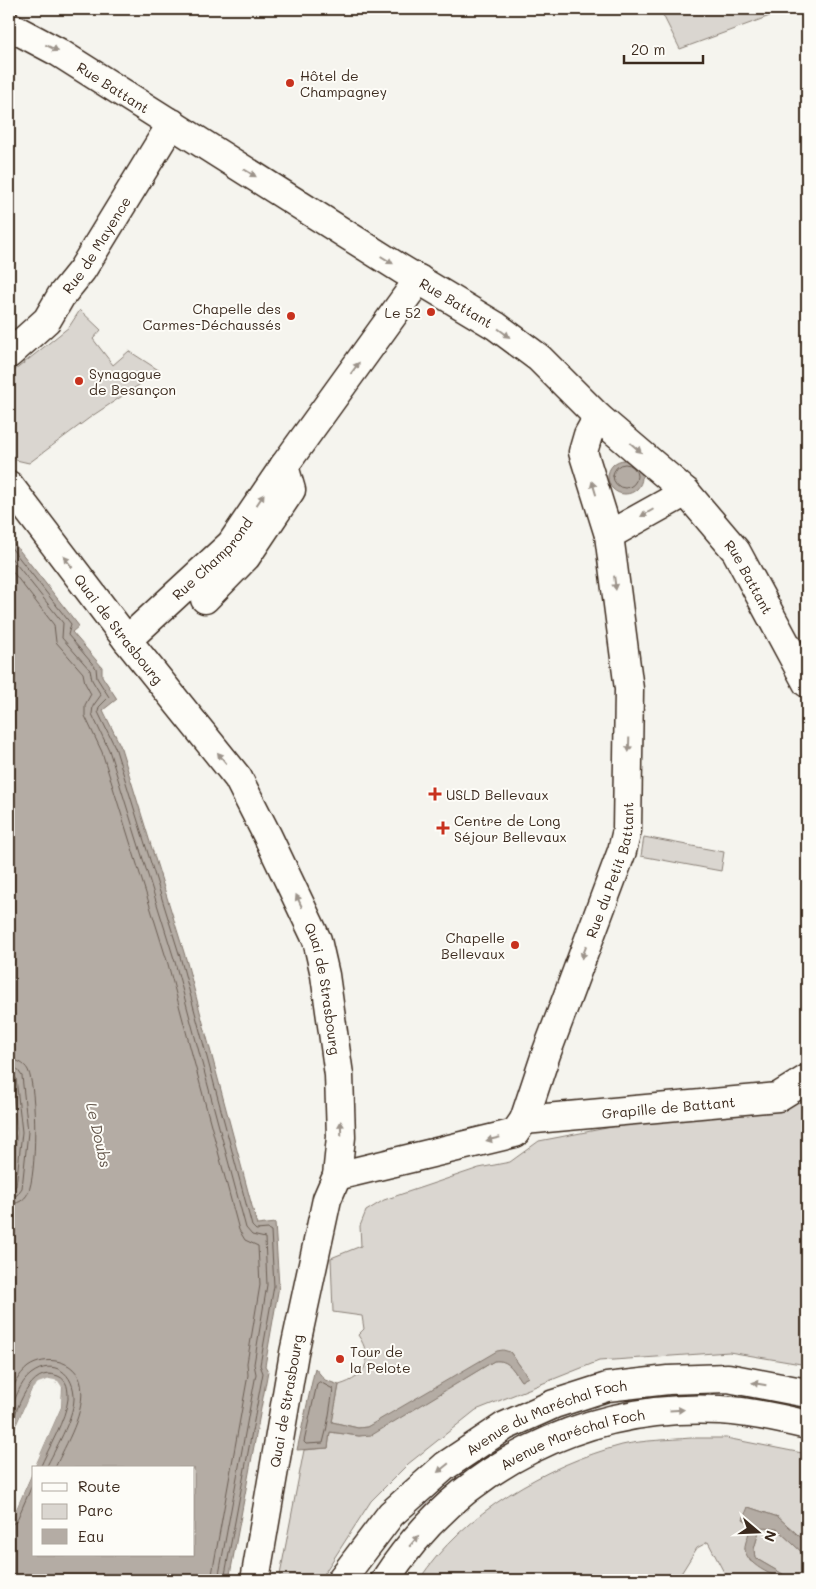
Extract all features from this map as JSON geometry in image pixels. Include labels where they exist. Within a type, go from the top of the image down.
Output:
[{"type":"street","name":"Rue Battant","points":[[9,26],[58,52],[496,326],[539,358],[598,417],[686,492],[736,551],[807,683]]},
{"type":"street","name":"Rue de Mayence","points":[[9,354],[48,320],[61,296],[82,270],[172,124]]},
{"type":"street","name":"Rue Champrond","points":[[127,640],[194,594],[419,279]]},
{"type":"street","name":"Rue du Petit Battant","points":[[524,1120],[546,1054],[622,851],[627,830],[630,704],[609,535],[583,452],[588,435],[598,417]]},
{"type":"street","name":"Quai de Strasbourg","points":[[9,485],[127,640],[238,778],[268,835],[317,940],[325,975],[339,1074],[341,1137],[337,1176],[327,1199],[294,1353],[255,1580]]},
{"type":"street","points":[[609,535],[686,492]]},
{"type":"street","name":"Grapille de Battant","points":[[524,1120],[778,1097],[807,1079]]},
{"type":"street","points":[[337,1176],[515,1133],[524,1120]]},
{"type":"street","name":"Avenue du Maréchal Foch","points":[[342,1580],[391,1514],[445,1466],[505,1426],[554,1404],[607,1387],[668,1380],[728,1378],[807,1393]]},
{"type":"street","name":"Avenue Maréchal Foch","points":[[385,1580],[398,1560],[450,1502],[496,1469],[551,1439],[594,1423],[630,1415],[678,1410],[722,1410],[769,1416],[807,1425]]},
{"type":"green space","points":[[660,9],[776,9],[778,13],[680,49]]},
{"type":"green space","name":"Synagogue de Besançon","points":[[80,310],[101,330],[93,339],[113,365],[129,351],[160,371],[92,416],[29,463],[16,460],[9,450],[9,375],[69,327]]},
{"type":"green space","points":[[644,837],[724,852],[721,871],[641,856]]},
{"type":"green space","points":[[807,1093],[807,1365],[729,1352],[599,1361],[476,1410],[408,1464],[371,1501],[320,1580],[279,1580],[304,1450],[328,1448],[330,1432],[359,1436],[372,1434],[494,1361],[507,1364],[521,1381],[528,1377],[510,1352],[367,1427],[358,1428],[332,1422],[339,1385],[349,1382],[362,1372],[365,1366],[366,1352],[358,1335],[364,1329],[362,1316],[333,1312],[331,1258],[361,1246],[360,1226],[366,1211],[384,1200],[479,1168],[510,1162],[539,1141]]},
{"type":"green space","points":[[691,1438],[726,1438],[807,1454],[807,1543],[778,1517],[748,1507],[751,1528],[745,1549],[750,1561],[782,1580],[728,1580],[708,1542],[697,1548],[677,1580],[419,1580],[437,1556],[459,1533],[508,1495],[536,1479],[564,1465],[622,1445]]},
{"type":"green space","points":[[760,1527],[777,1529],[807,1557],[807,1580],[793,1580],[755,1558],[754,1549]]},
{"type":"water","points":[[625,460],[637,465],[642,477],[637,489],[625,494],[613,489],[608,477],[613,465]]},
{"type":"water","name":"Le Doubs","points":[[9,537],[79,626],[72,632],[102,667],[102,676],[117,699],[103,710],[120,745],[186,959],[257,1225],[275,1223],[279,1286],[265,1366],[268,1371],[229,1580],[9,1580],[9,1525],[32,1473],[32,1556],[195,1556],[195,1466],[35,1466],[61,1407],[62,1387],[50,1379],[32,1389],[9,1442],[9,1207],[17,1133],[9,1056]]},
{"type":"water","points":[[497,1351],[510,1352],[528,1377],[521,1381],[507,1364],[494,1361],[372,1435],[359,1436],[330,1432],[328,1448],[297,1450],[315,1368],[325,1380],[339,1385],[332,1422],[358,1428],[367,1427]]},
{"type":"water","points":[[748,1507],[778,1517],[807,1543],[807,1557],[777,1529],[760,1528],[754,1549],[755,1558],[793,1580],[780,1578],[764,1571],[757,1567],[747,1556],[745,1546],[750,1527],[749,1523],[743,1519]]},
{"type":"pier","points":[[50,1379],[58,1381],[62,1387],[61,1407],[35,1466],[32,1466],[59,1406],[60,1388],[56,1383],[45,1382],[35,1390],[9,1444],[9,1442],[32,1389],[38,1383]]},
{"type":"pier","points":[[32,1467],[32,1473],[9,1525],[9,1519]]},
{"type":"place","name":"Hôtel de Champagney","points":[[290,83]]},
{"type":"place","name":"Le 52","points":[[431,312]]},
{"type":"place","name":"Chapelle des Carmes-Déchaussés","points":[[291,316]]},
{"type":"place","name":"Synagogue de Besançon","points":[[79,381]]},
{"type":"place","name":"USLD Bellevaux","points":[[435,794]]},
{"type":"place","name":"Centre de Long Séjour Bellevaux","points":[[443,828]]},
{"type":"place","name":"Chapelle Bellevaux","points":[[515,945]]},
{"type":"place","name":"Tour de la Pelote","points":[[340,1359]]}]
